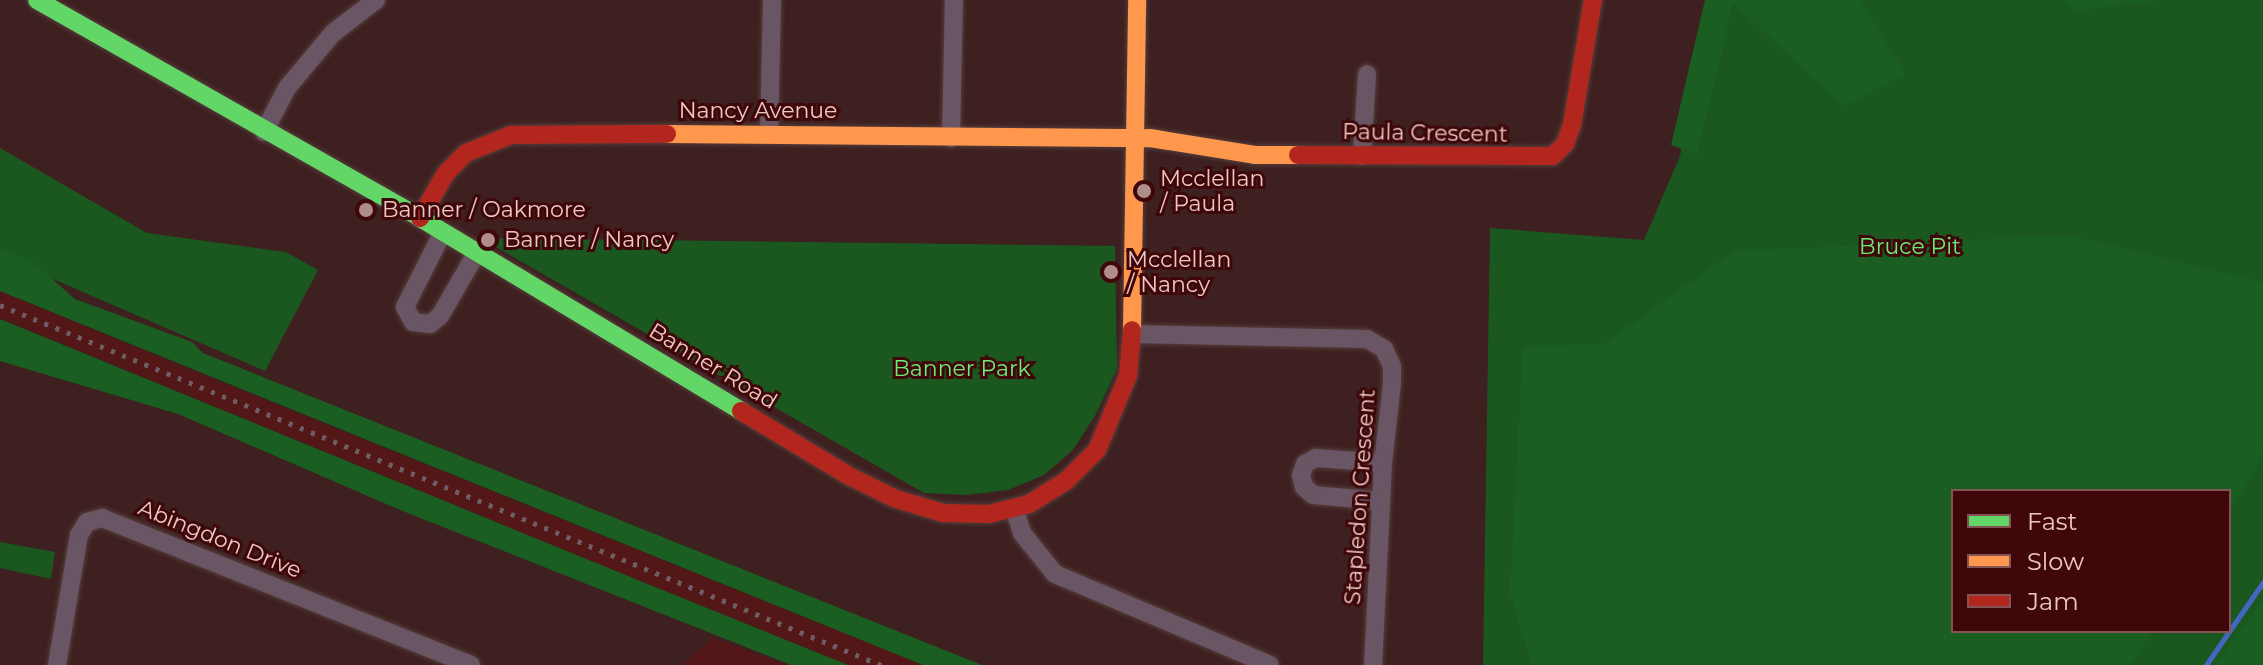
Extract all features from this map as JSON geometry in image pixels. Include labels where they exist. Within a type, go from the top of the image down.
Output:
[{"type":"street","name":"Banner Road","points":[[37,0],[264,132],[420,218],[851,477],[896,499],[943,513],[989,514],[1029,504],[1066,481],[1097,450],[1128,376],[1132,334],[1137,0]]},
{"type":"street","points":[[264,132],[287,88],[333,33],[376,0]]},
{"type":"street","points":[[769,133],[772,0]]},
{"type":"street","points":[[951,138],[954,0]]},
{"type":"street","name":"Paula Crescent","points":[[1134,139],[1150,138],[1255,155],[1553,156],[1565,144],[1572,125],[1593,0]]},
{"type":"street","points":[[1362,156],[1367,74]]},
{"type":"street","name":"Nancy Avenue","points":[[420,218],[446,173],[466,153],[511,135],[769,133],[1134,139]]},
{"type":"street","points":[[443,232],[405,307],[413,322],[430,324],[440,316],[477,252]]},
{"type":"street","name":"Stapledon Crescent","points":[[1132,334],[1367,339],[1384,349],[1392,366],[1383,463],[1373,665]]},
{"type":"street","points":[[1381,501],[1313,495],[1304,487],[1301,475],[1305,464],[1316,458],[1383,463]]},
{"type":"street","points":[[1014,508],[1022,533],[1055,574],[1270,665]]},
{"type":"street","name":"Abingdon Drive","points":[[57,665],[79,535],[87,522],[102,518],[471,665]]},
{"type":"shaded area","points":[[0,291],[923,665],[849,665],[628,576],[0,318]]},
{"type":"shaded area","points":[[713,638],[787,665],[682,665]]},
{"type":"green space","points":[[1705,0],[1860,0],[1906,74],[1843,106],[1733,3],[1697,155],[1671,145]]},
{"type":"green space","name":"Bruce Pit","points":[[1706,0],[2263,0],[2263,665],[1483,665],[1490,228],[1644,240],[1680,156]]},
{"type":"green space","points":[[2063,0],[2162,0],[2075,11]]},
{"type":"green space","points":[[0,148],[147,233],[286,252],[318,270],[265,371],[0,256]]},
{"type":"green space","points":[[2068,235],[2263,282],[2263,449],[2254,473],[2231,509],[2231,489],[1951,489],[1951,633],[2152,633],[2131,665],[1532,665],[1510,594],[1523,346],[1604,344],[1734,251]]},
{"type":"green space","name":"Banner Park","points":[[480,238],[1115,246],[1117,369],[1096,414],[1073,450],[1044,475],[1008,490],[967,495],[924,493]]},
{"type":"green space","points":[[0,249],[32,261],[75,299],[192,342],[203,353],[982,665],[923,665],[0,291]]},
{"type":"green space","points":[[0,319],[848,665],[791,665],[400,510],[178,414],[0,361]]},
{"type":"green space","points":[[0,542],[55,552],[51,579],[0,568]]},
{"type":"green space","points":[[2263,600],[2263,665],[2215,665]]},
{"type":"waterway","points":[[2231,629],[2263,582]]},
{"type":"waterway","points":[[2206,665],[2228,633]]},
{"type":"railway","points":[[0,305],[881,665]]},
{"type":"traffic: fast","points":[[37,0],[420,218],[741,411]]},
{"type":"traffic: slow","points":[[1132,330],[1137,0]]},
{"type":"traffic: slow","points":[[667,134],[1150,138],[1255,155],[1298,155]]},
{"type":"traffic: jam","points":[[1298,155],[1553,156],[1565,144],[1572,125],[1593,0]]},
{"type":"traffic: jam","points":[[420,218],[446,173],[466,153],[511,135],[667,134]]},
{"type":"traffic: jam","points":[[741,411],[851,477],[896,499],[943,513],[989,514],[1029,504],[1066,481],[1097,450],[1128,376],[1132,330]]},
{"type":"place","name":"Mcclellan / Paula","points":[[1144,191]]},
{"type":"place","name":"Banner / Oakmore","points":[[366,210]]},
{"type":"place","name":"Banner / Nancy","points":[[488,240]]},
{"type":"place","name":"Mcclellan / Nancy","points":[[1111,272]]}]
